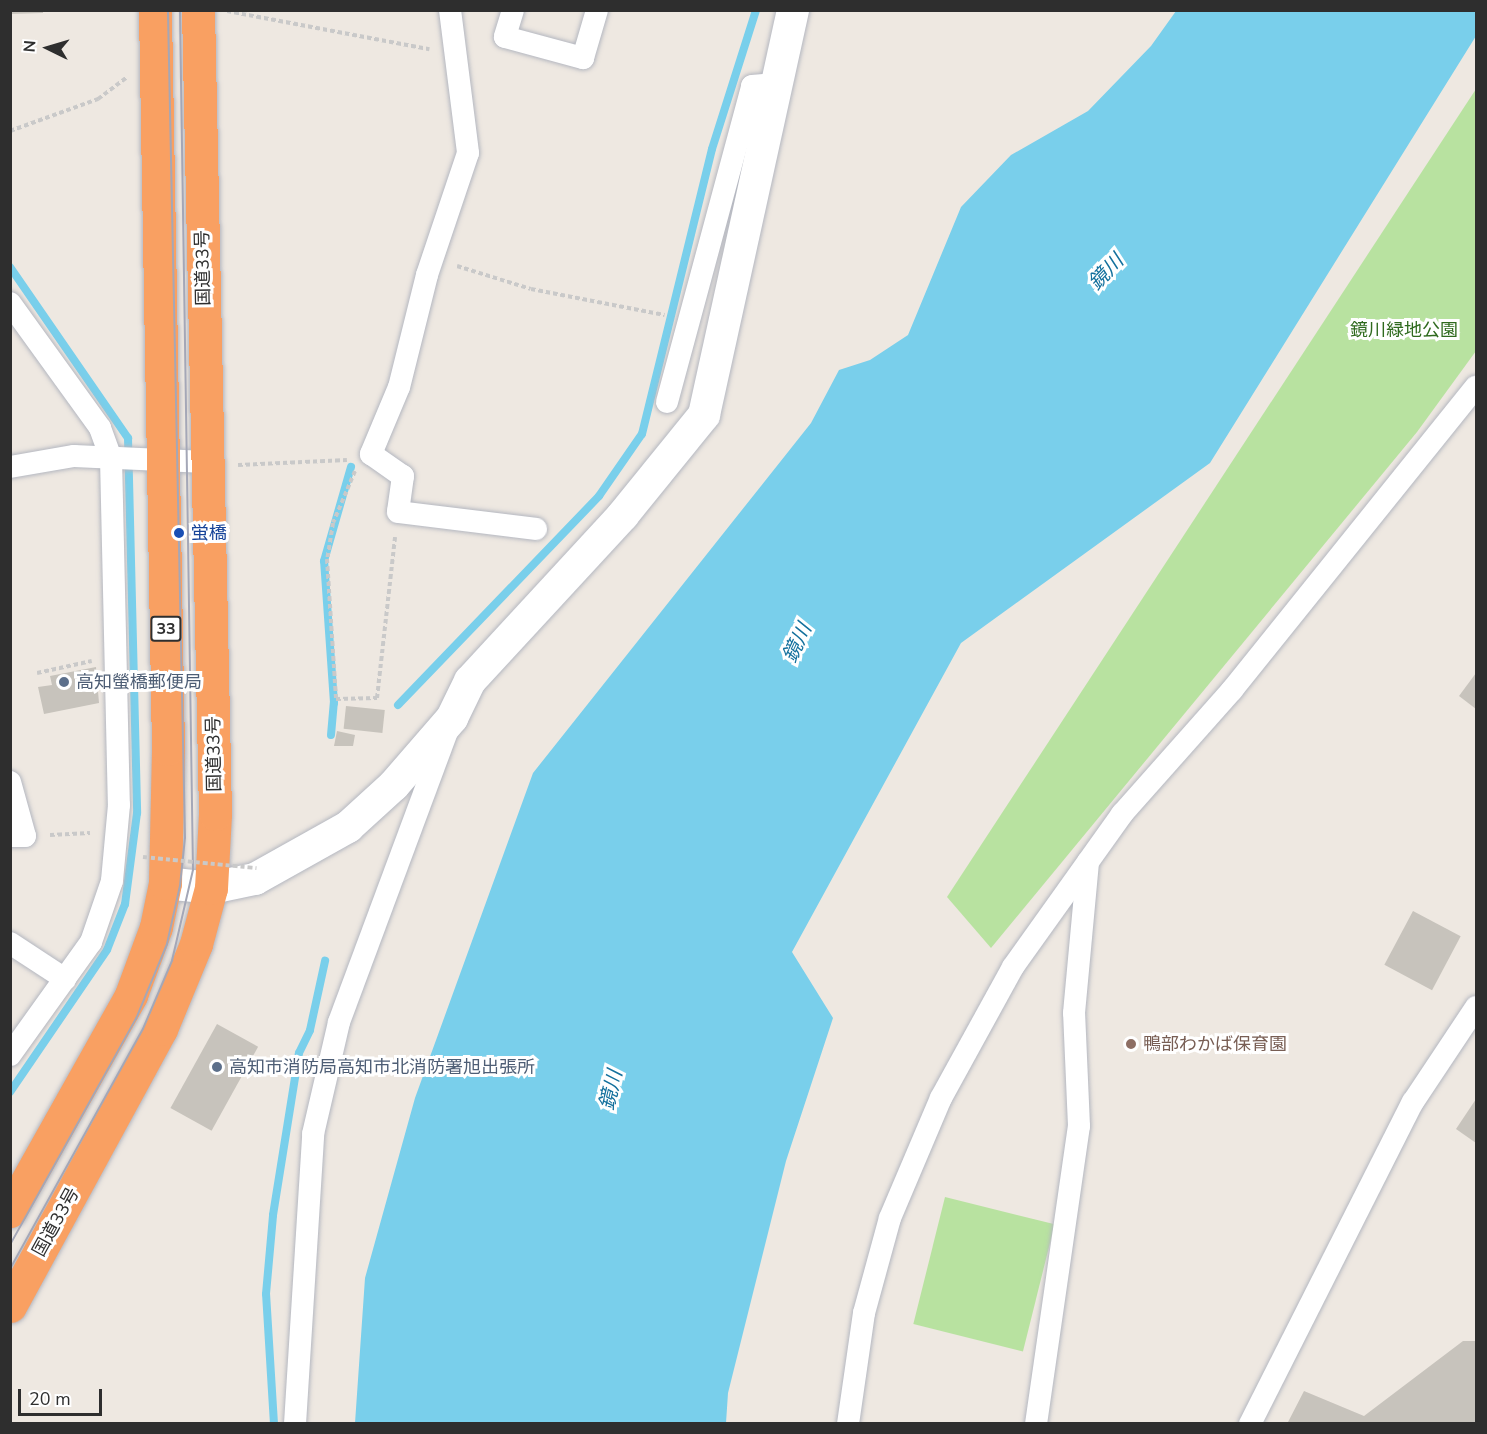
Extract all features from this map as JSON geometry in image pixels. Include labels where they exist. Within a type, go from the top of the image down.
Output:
[{"type":"highway","name":"33","points":[[11,1211],[131,994],[156,927],[165,883],[132,459],[156,54],[155,10]]},
{"type":"highway","name":"国道33号","points":[[10,1306],[160,1029],[196,944],[211,888],[215,814],[198,10]]},
{"type":"street","points":[[450,10],[468,153],[433,259],[399,387],[365,456],[403,476],[398,512],[536,529]]},
{"type":"street","points":[[513,10],[505,37],[583,58],[597,10]]},
{"type":"street","points":[[295,1424],[313,1134],[339,1022],[452,718],[470,681],[623,515],[704,415],[793,10]]},
{"type":"street","points":[[667,402],[752,86],[776,84]]},
{"type":"street","points":[[10,303],[99,428],[132,459]]},
{"type":"street","points":[[848,1424],[864,1313],[890,1218],[941,1098],[1013,967],[1088,857],[1232,690],[1476,387]]},
{"type":"street","points":[[10,467],[74,456],[206,462]]},
{"type":"street","points":[[10,1055],[91,942],[111,881],[118,831],[116,656],[132,459]]},
{"type":"street","points":[[165,883],[211,888],[255,879],[348,827],[394,785],[452,718]]},
{"type":"street","points":[[10,782],[18,836]]},
{"type":"street","points":[[1036,1424],[1079,1126],[1074,1013],[1088,857]]},
{"type":"street","points":[[10,943],[65,979]]},
{"type":"street","points":[[1250,1424],[1413,1102],[1476,1007]]},
{"type":"path","points":[[224,10],[405,48],[454,50]]},
{"type":"path","points":[[10,131],[98,99],[156,54]]},
{"type":"path","points":[[433,259],[531,289],[690,320]]},
{"type":"path","points":[[206,462],[222,466],[365,456],[333,523],[327,559],[336,699],[377,698],[398,512]]},
{"type":"path","points":[[37,673],[116,656]]},
{"type":"path","points":[[18,836],[118,831]]},
{"type":"path","points":[[143,857],[256,868]]},
{"type":"green space","name":"鏡川緑地公園","points":[[1476,89],[1476,351],[1417,432],[991,948],[947,897]]},
{"type":"green space","points":[[945,1197],[1055,1224],[1023,1351],[913,1324]]},
{"type":"water","name":"鏡川","points":[[1176,11],[1476,11],[1476,36],[1210,463],[961,643],[792,952],[833,1018],[786,1161],[728,1393],[726,1423],[355,1423],[365,1278],[415,1098],[533,773],[811,423],[839,370],[870,360],[908,335],[961,207],[1011,155],[1088,111],[1151,46]]},
{"type":"building","points":[[10,10],[43,10],[43,13],[10,14]]},
{"type":"building","points":[[96,667],[99,703],[44,714],[38,687],[52,685],[50,676]]},
{"type":"building","points":[[1476,673],[1476,709],[1459,696]]},
{"type":"building","points":[[346,706],[385,710],[382,733],[344,729]]},
{"type":"building","points":[[337,731],[355,735],[353,746],[334,746]]},
{"type":"building","points":[[1413,911],[1461,936],[1432,990],[1384,965]]},
{"type":"building","points":[[217,1024],[258,1047],[212,1131],[170,1108]]},
{"type":"building","points":[[1476,1099],[1476,1143],[1456,1129]]},
{"type":"building","points":[[1463,1341],[1476,1341],[1476,1424],[1287,1424],[1304,1391],[1364,1416]]},
{"type":"waterway","points":[[398,705],[599,496],[642,434],[712,149],[756,10]]},
{"type":"waterway","points":[[10,267],[128,438],[137,813],[125,904],[107,950],[10,1092]]},
{"type":"waterway","points":[[331,735],[334,703],[324,561],[351,467]]},
{"type":"waterway","points":[[274,1424],[266,1294],[273,1215],[299,1053],[310,1030],[325,961]]},
{"type":"tram line","points":[[10,1245],[136,1019],[167,944],[180,886],[185,838],[168,10]]},
{"type":"tram line","points":[[10,1269],[143,1029],[172,961],[193,870],[180,10]]},
{"type":"place","name":"蛍橋","points":[[179,533]]},
{"type":"place","name":"高知螢橋郵便局","points":[[64,682]]},
{"type":"place","name":"鴨部わかば保育園","points":[[1131,1044]]},
{"type":"place","name":"高知市消防局高知市北消防署旭出張所","points":[[217,1067]]}]
